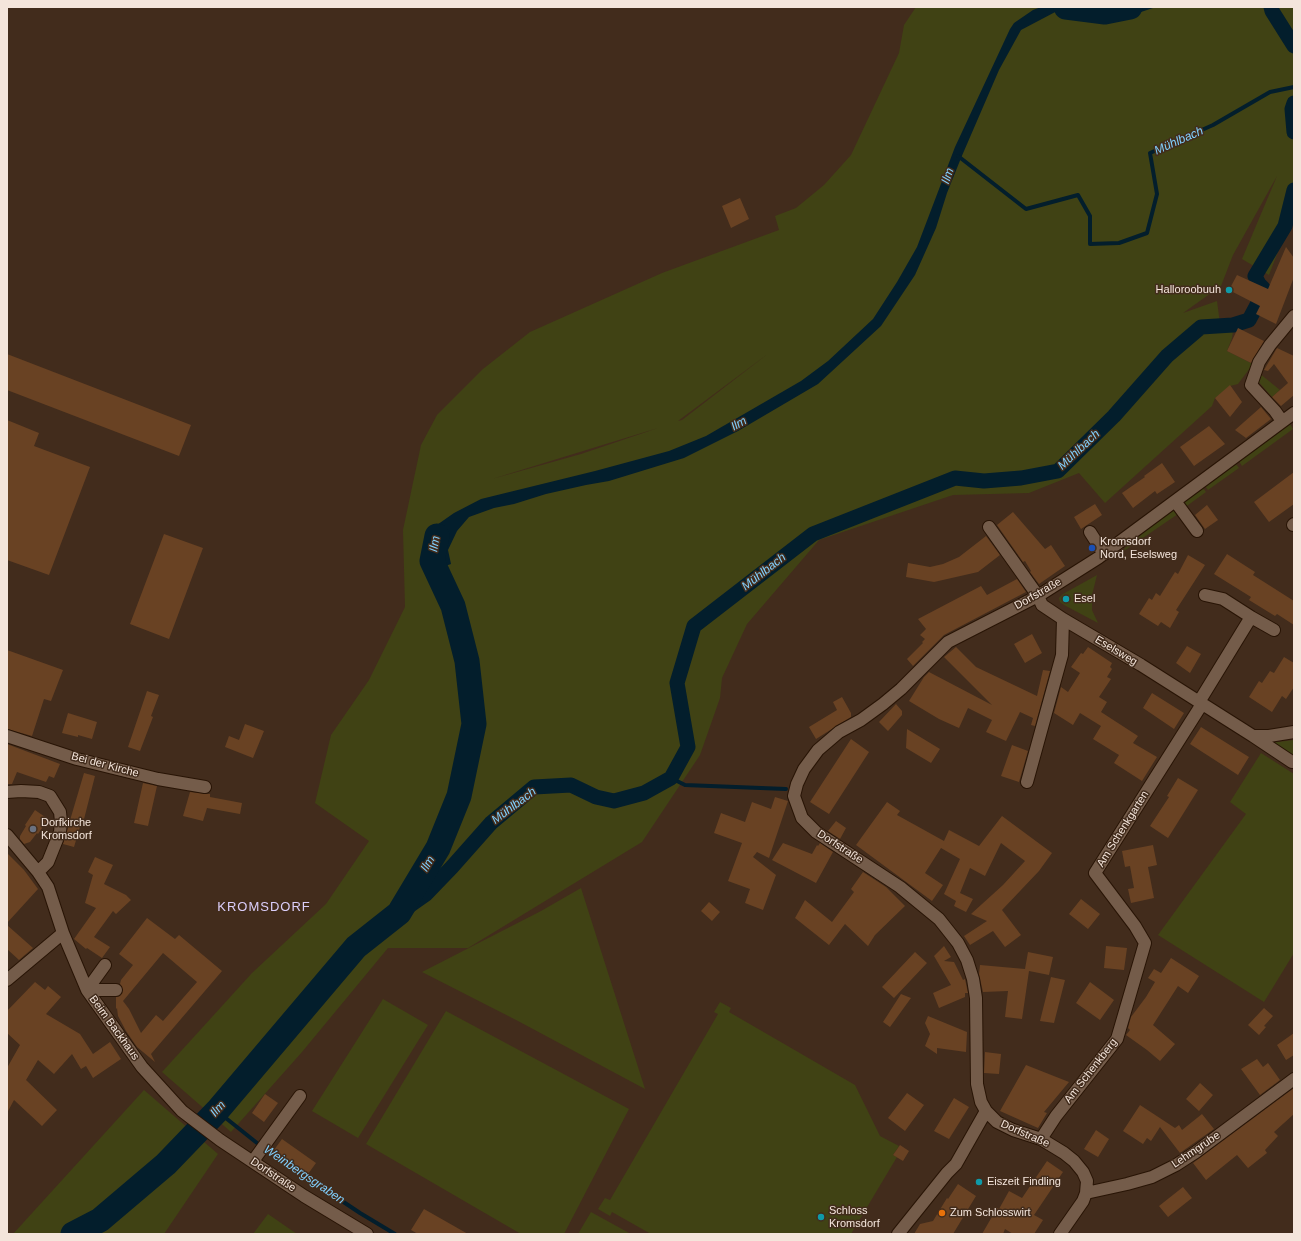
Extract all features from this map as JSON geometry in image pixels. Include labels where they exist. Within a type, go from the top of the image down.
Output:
[{"type":"street","points":[[1282,421],[1275,411],[1251,385],[1259,362],[1270,344],[1294,316]]},
{"type":"street","name":"Dorfstraße","points":[[1086,1193],[1087,1181],[1083,1172],[1074,1161],[1041,1139],[1013,1130],[997,1122],[986,1111],[981,1102],[976,1084],[976,998],[973,979],[967,960],[958,943],[939,920],[900,887],[816,832],[802,818],[794,796],[797,784],[804,769],[818,750],[838,732],[861,720],[883,704],[901,689],[948,642],[1038,596],[1104,554],[1294,413]]},
{"type":"street","points":[[1175,501],[1197,531]]},
{"type":"street","name":"Eselsweg","points":[[989,527],[1038,596],[1042,605],[1253,736],[1292,762]]},
{"type":"street","points":[[1090,532],[1104,554]]},
{"type":"street","points":[[1205,595],[1223,599],[1274,630]]},
{"type":"street","points":[[1200,703],[1251,617]]},
{"type":"street","points":[[1027,782],[1062,655],[1063,619]]},
{"type":"street","name":"Am Schenkgarten","points":[[1129,998],[1145,943],[1095,873],[1200,703]]},
{"type":"street","points":[[1253,736],[1270,736],[1294,732]]},
{"type":"street","name":"Bei der Kirche","points":[[7,736],[76,759],[158,779],[205,787]]},
{"type":"street","points":[[7,792],[38,792],[50,796],[60,812],[60,832],[48,862],[38,872]]},
{"type":"street","points":[[7,835],[38,872],[48,887],[63,933],[7,980]]},
{"type":"street","name":"Beim Backhaus","points":[[63,933],[87,990],[142,1066],[182,1111]]},
{"type":"street","points":[[87,990],[105,965]]},
{"type":"street","points":[[87,990],[116,990]]},
{"type":"street","name":"Am Schenkberg","points":[[1041,1139],[1056,1116],[1117,1039],[1129,998]]},
{"type":"street","name":"Lehmgrube","points":[[1086,1193],[1152,1177],[1176,1165],[1294,1080]]},
{"type":"street","points":[[255,1158],[300,1096]]},
{"type":"street","name":"Dorfstraße","points":[[182,1111],[220,1140],[255,1158],[304,1196],[367,1234]]},
{"type":"street","points":[[898,1234],[956,1164],[986,1111]]},
{"type":"street","points":[[1060,1234],[1083,1201],[1086,1193]]},
{"type":"shaded area","points":[[916,7],[1294,7],[1294,210],[1269,275],[1242,259],[1277,176],[1233,255],[1221,286],[1183,313],[1217,301],[1221,331],[1233,331],[1227,351],[1253,364],[1238,384],[1230,386],[1215,398],[1212,406],[1105,503],[1079,473],[1029,493],[953,495],[819,540],[747,624],[722,678],[720,698],[700,755],[642,842],[468,948],[388,948],[302,1052],[231,1132],[162,1072],[252,973],[326,904],[369,841],[315,803],[331,735],[369,680],[405,607],[403,530],[421,445],[437,415],[483,369],[530,332],[662,273],[779,230],[775,216],[796,208],[824,185],[851,155],[899,53],[904,25]],"holes":[[[769,353],[682,420],[678,421]],[[658,428],[581,454],[492,479]]]},
{"type":"shaded area","points":[[1259,373],[1280,390],[1272,397],[1257,380]]},
{"type":"shaded area","points":[[1290,424],[1293,429],[1242,466],[1239,461]]},
{"type":"shaded area","points":[[1236,464],[1239,468],[1208,490],[1205,486]]},
{"type":"shaded area","points":[[1203,488],[1206,492],[1184,508],[1181,503]]},
{"type":"shaded area","points":[[1174,509],[1178,514],[1115,557],[1144,531]]},
{"type":"shaded area","points":[[1097,575],[1092,595],[1092,610],[1098,623],[1064,605],[1060,602],[1059,598],[1063,594]]},
{"type":"shaded area","points":[[1294,740],[1294,758],[1269,743]]},
{"type":"shaded area","points":[[1261,753],[1294,774],[1294,953],[1264,1002],[1158,935],[1246,814],[1230,802]]},
{"type":"shaded area","points":[[581,888],[645,1089],[518,1021],[422,972],[541,911]]},
{"type":"shaded area","points":[[383,999],[428,1025],[358,1138],[312,1111]]},
{"type":"shaded area","points":[[720,1002],[731,1008],[729,1012],[855,1085],[880,1136],[899,1146],[893,1155],[897,1157],[851,1234],[651,1234],[612,1212],[610,1216],[598,1209],[605,1198],[610,1200],[718,1014],[714,1012]]},
{"type":"shaded area","points":[[446,1011],[629,1109],[564,1234],[521,1234],[366,1144]]},
{"type":"shaded area","points":[[144,1090],[218,1154],[164,1234],[13,1234]]},
{"type":"shaded area","points":[[591,1212],[631,1234],[578,1234]]},
{"type":"shaded area","points":[[268,1214],[297,1234],[253,1234]]},
{"type":"water","points":[[1041,7],[1074,7],[1059,10],[1021,30],[999,70],[961,158],[947,193],[936,228],[915,275],[881,326],[818,384],[738,431],[684,458],[609,481],[546,494],[514,504],[494,508],[469,517],[457,531],[448,550],[451,564],[431,571],[428,557],[434,527],[454,513],[481,499],[669,451],[706,436],[801,381],[828,361],[873,319],[897,282],[917,247],[955,147],[1010,29],[1014,23],[1033,10]]},
{"type":"water","points":[[1084,7],[1156,7],[1135,14],[1110,15],[1095,14]]},
{"type":"building","points":[[740,198],[749,219],[731,228],[722,206]]},
{"type":"building","points":[[1286,247],[1294,258],[1294,277],[1276,324],[1256,314],[1260,306],[1229,290],[1237,275],[1268,289]]},
{"type":"building","points":[[1238,328],[1264,341],[1251,363],[1227,351]]},
{"type":"building","points":[[1277,348],[1294,356],[1294,395],[1281,406],[1272,397],[1288,383],[1274,364],[1268,371],[1264,370]]},
{"type":"building","points":[[7,354],[191,425],[179,456],[7,390]]},
{"type":"building","points":[[1230,385],[1242,402],[1230,417],[1215,398]]},
{"type":"building","points":[[1261,407],[1271,419],[1246,438],[1235,430]]},
{"type":"building","points":[[7,420],[39,433],[34,446],[90,467],[49,575],[7,560]]},
{"type":"building","points":[[1209,426],[1225,444],[1194,466],[1180,447]]},
{"type":"building","points":[[1162,463],[1175,482],[1157,494],[1155,491],[1133,508],[1122,493]]},
{"type":"building","points":[[1294,472],[1294,504],[1269,522],[1254,502]]},
{"type":"building","points":[[1095,504],[1102,515],[1081,529],[1074,517]]},
{"type":"building","points":[[1207,505],[1218,520],[1205,529],[1195,515]]},
{"type":"building","points":[[1013,512],[1045,549],[1051,545],[1065,566],[1039,584],[1030,572],[1031,571],[1025,561],[1023,562],[997,525]]},
{"type":"building","points":[[164,534],[203,548],[169,639],[130,624]]},
{"type":"building","points":[[986,536],[1000,555],[978,572],[934,582],[906,577],[908,563],[930,567],[943,564],[959,557]]},
{"type":"building","points":[[1227,554],[1255,572],[1253,575],[1294,601],[1294,625],[1277,614],[1275,616],[1249,600],[1251,597],[1214,574]]},
{"type":"building","points":[[1188,555],[1205,565],[1176,610],[1179,612],[1170,628],[1161,622],[1158,626],[1139,614],[1149,598],[1152,600],[1156,593],[1160,596],[1175,572],[1178,574]]},
{"type":"building","points":[[1017,579],[1026,592],[944,635],[913,666],[907,659],[925,639],[920,635],[926,629],[918,619],[981,586],[987,595]]},
{"type":"building","points":[[1032,634],[1042,653],[1025,663],[1014,644]]},
{"type":"building","points":[[1187,646],[1201,654],[1190,673],[1176,663]]},
{"type":"building","points":[[956,647],[976,667],[1037,696],[1043,670],[1050,671],[1035,726],[1031,725],[1033,718],[1020,712],[1006,741],[986,732],[992,720],[968,708],[959,728],[939,719],[909,701],[924,677],[929,672],[992,705],[944,657]]},
{"type":"building","points":[[1088,647],[1112,663],[1110,667],[1112,669],[1107,677],[1111,679],[1099,697],[1107,702],[1101,712],[1138,736],[1133,743],[1157,757],[1142,781],[1114,763],[1119,755],[1093,739],[1101,726],[1080,713],[1073,725],[1054,713],[1061,687],[1068,692],[1080,673],[1071,667],[1081,653],[1083,654]]},
{"type":"building","points":[[7,650],[63,670],[51,701],[44,699],[32,736],[7,729]]},
{"type":"building","points":[[1284,657],[1294,663],[1294,687],[1286,699],[1282,696],[1272,712],[1249,697],[1259,681],[1262,683],[1270,671],[1274,673]]},
{"type":"building","points":[[147,691],[159,695],[151,716],[153,717],[140,751],[128,747]]},
{"type":"building","points":[[1152,693],[1184,713],[1174,729],[1143,708]]},
{"type":"building","points":[[842,697],[851,713],[851,717],[816,739],[809,727],[837,710],[833,702]]},
{"type":"building","points":[[896,704],[902,711],[902,715],[888,731],[879,722]]},
{"type":"building","points":[[68,713],[97,722],[92,739],[62,733]]},
{"type":"building","points":[[245,724],[264,731],[253,758],[225,747],[229,736],[239,740]]},
{"type":"building","points":[[1201,727],[1249,757],[1238,775],[1190,744]]},
{"type":"building","points":[[907,729],[940,749],[931,763],[906,748]]},
{"type":"building","points":[[851,739],[869,752],[829,814],[810,802]]},
{"type":"building","points":[[7,744],[60,764],[54,778],[49,776],[46,782],[17,772],[12,784],[7,784]]},
{"type":"building","points":[[1012,745],[1028,751],[1019,782],[1001,776]]},
{"type":"building","points":[[84,773],[95,776],[82,827],[80,827],[74,847],[63,844]]},
{"type":"building","points":[[1178,778],[1198,790],[1168,838],[1150,826],[1169,797],[1167,796]]},
{"type":"building","points":[[143,783],[157,786],[148,826],[134,823]]},
{"type":"building","points":[[190,792],[210,794],[210,797],[242,803],[240,814],[207,808],[203,821],[183,816]]},
{"type":"building","points":[[775,797],[788,801],[769,858],[757,852],[753,857],[776,875],[763,910],[745,903],[750,889],[728,881],[742,843],[714,833],[721,813],[745,822],[752,802],[771,809]]},
{"type":"building","points":[[887,802],[900,811],[897,815],[944,841],[949,830],[979,846],[1002,816],[1052,853],[1039,871],[1002,910],[1021,935],[1005,947],[993,931],[970,945],[964,936],[987,921],[971,914],[1003,885],[1025,861],[1001,843],[985,876],[970,868],[960,893],[973,899],[966,912],[954,906],[956,901],[944,894],[960,859],[941,848],[925,873],[943,885],[932,901],[856,845]]},
{"type":"building","name":"Dorfkirche Kromsdorf","points":[[35,810],[48,819],[38,834],[37,833],[30,842],[24,844],[20,839],[20,836]]},
{"type":"building","points":[[836,821],[846,828],[840,839],[828,831]]},
{"type":"building","points":[[783,843],[812,854],[817,845],[818,846],[820,843],[833,852],[816,883],[772,860]]},
{"type":"building","points":[[1153,845],[1157,865],[1148,867],[1154,898],[1131,903],[1128,889],[1134,888],[1130,866],[1125,867],[1122,851]]},
{"type":"building","points":[[7,853],[24,870],[38,889],[7,923]]},
{"type":"building","points":[[95,857],[113,865],[104,884],[126,895],[131,900],[116,914],[113,911],[94,937],[110,947],[102,958],[87,948],[86,949],[74,939],[96,908],[85,903],[93,875],[88,872]]},
{"type":"building","points":[[863,872],[886,887],[905,906],[875,935],[868,946],[845,924],[829,945],[795,918],[805,900],[832,922],[854,892],[851,889]]},
{"type":"building","points":[[1081,899],[1100,914],[1088,929],[1069,914]]},
{"type":"building","points":[[709,902],[720,912],[712,921],[701,911]]},
{"type":"building","points":[[147,918],[175,939],[179,935],[222,971],[151,1054],[155,1062],[137,1047],[118,1016],[117,1008],[116,1009],[116,997],[120,996],[123,990],[120,984],[121,980],[133,965],[119,954]],"holes":[[[163,953],[197,982],[163,1021],[156,1015],[141,1033],[129,1009],[123,1001]]]},
{"type":"building","points":[[7,925],[33,948],[19,960],[7,949]]},
{"type":"building","points":[[944,946],[951,957],[944,961],[954,962],[963,980],[965,979],[968,993],[965,993],[965,997],[939,1008],[933,993],[951,985],[934,956]]},
{"type":"building","points":[[1106,946],[1127,948],[1124,970],[1104,968]]},
{"type":"building","points":[[915,952],[927,963],[894,998],[882,987]]},
{"type":"building","points":[[1028,952],[1053,957],[1049,975],[1029,971],[1022,1019],[1005,1017],[1008,991],[983,992],[979,974],[980,965],[1025,969]]},
{"type":"building","points":[[1171,958],[1199,976],[1188,993],[1178,986],[1153,1025],[1175,1044],[1160,1061],[1126,1035],[1130,1030],[1128,1028],[1131,1017],[1155,982],[1148,978],[1154,969],[1161,973]]},
{"type":"building","points":[[1051,977],[1065,980],[1054,1023],[1040,1021]]},
{"type":"building","points":[[35,982],[45,990],[48,986],[61,997],[46,1014],[80,1034],[93,1054],[110,1042],[121,1059],[93,1078],[86,1066],[81,1069],[72,1054],[54,1074],[38,1060],[26,1080],[57,1110],[42,1126],[14,1100],[7,1113],[7,1068],[20,1045],[7,1033],[7,1011]]},
{"type":"building","points":[[1090,982],[1114,1000],[1100,1020],[1076,1003]]},
{"type":"building","points":[[901,994],[911,998],[890,1027],[883,1022]]},
{"type":"building","points":[[1264,1008],[1273,1016],[1264,1026],[1266,1027],[1259,1035],[1248,1025]]},
{"type":"building","points":[[928,1016],[967,1032],[966,1052],[937,1048],[937,1054],[925,1046],[930,1034],[925,1023]]},
{"type":"building","points":[[1294,1033],[1294,1055],[1286,1060],[1277,1045]]},
{"type":"building","points":[[985,1052],[1001,1054],[999,1074],[984,1073]]},
{"type":"building","points":[[1257,1059],[1263,1067],[1268,1063],[1280,1080],[1260,1095],[1241,1069]]},
{"type":"building","points":[[1026,1065],[1069,1082],[1044,1112],[1047,1113],[1038,1128],[1000,1111]]},
{"type":"building","points":[[1200,1083],[1213,1095],[1199,1111],[1186,1099]]},
{"type":"building","points":[[1294,1088],[1294,1114],[1274,1132],[1278,1136],[1265,1150],[1267,1153],[1248,1168],[1237,1155],[1206,1180],[1193,1163]]},
{"type":"building","points":[[907,1093],[924,1105],[905,1131],[888,1118]]},
{"type":"building","points":[[265,1094],[278,1103],[264,1122],[252,1113]]},
{"type":"building","points":[[954,1098],[969,1107],[949,1139],[934,1131]]},
{"type":"building","points":[[1140,1105],[1175,1128],[1179,1125],[1182,1130],[1202,1114],[1214,1129],[1180,1153],[1160,1127],[1151,1141],[1147,1138],[1143,1144],[1123,1131]]},
{"type":"building","points":[[1096,1130],[1109,1139],[1098,1157],[1084,1149]]},
{"type":"building","points":[[282,1139],[316,1163],[308,1174],[274,1150]]},
{"type":"building","points":[[900,1145],[909,1151],[903,1161],[893,1155]]},
{"type":"building","points":[[1047,1161],[1063,1172],[1034,1215],[1043,1220],[1034,1234],[1013,1234],[1005,1229],[1003,1234],[982,1234],[1009,1191],[1022,1198]]},
{"type":"building","points":[[958,1184],[976,1196],[953,1234],[914,1234],[920,1224],[933,1221],[947,1198],[948,1199]]},
{"type":"building","points":[[1183,1187],[1192,1198],[1168,1217],[1159,1206]]},
{"type":"building","points":[[424,1209],[468,1234],[418,1234],[411,1230]]},
{"type":"waterway","name":"Ilm","points":[[1066,7],[1105,12],[1130,7]]},
{"type":"waterway","name":"Mühlbach","points":[[1271,7],[1294,46]]},
{"type":"waterway","name":"Mühlbach","points":[[958,156],[1026,209],[1078,195],[1090,216],[1090,244],[1119,243],[1147,233],[1157,194],[1150,153],[1213,125],[1270,92],[1294,87]]},
{"type":"waterway","name":"Mühlbach","points":[[1294,103],[1292,109],[1294,132]]},
{"type":"waterway","name":"Mühlbach","points":[[1264,294],[1263,288],[1255,276],[1285,226],[1294,190]]},
{"type":"waterway","name":"Mühlbach","points":[[399,913],[426,894],[491,823],[534,787],[571,785],[596,797],[614,801],[644,793],[671,778],[688,747],[677,683],[694,626],[813,534],[955,478],[984,481],[1021,478],[1058,471],[1114,416],[1167,356],[1201,327],[1233,325],[1249,320],[1257,305]]},
{"type":"waterway","name":"Ilm","points":[[73,1234],[100,1220],[166,1164],[217,1111],[356,947],[399,913],[438,848],[459,796],[474,724],[467,661],[453,606],[432,561],[437,536]]},
{"type":"waterway","points":[[671,778],[685,785],[786,789]]},
{"type":"waterway","name":"Weinbergsgraben","points":[[217,1111],[267,1151],[360,1213],[395,1234]]},
{"type":"place","name":"Halloroobuuh","points":[[1229,290]]},
{"type":"place","name":"Kromsdorf Nord, Eselsweg","points":[[1092,548]]},
{"type":"place","name":"Esel","points":[[1066,599]]},
{"type":"place","name":"Dorfkirche Kromsdorf","points":[[33,829]]},
{"type":"place","name":"Eiszeit Findling","points":[[979,1182]]},
{"type":"place","name":"Zum Schlosswirt","points":[[942,1213]]},
{"type":"place","name":"Schloss Kromsdorf","points":[[821,1217]]},
{"type":"district","name":"KROMSDORF","points":[[264,907]]}]
